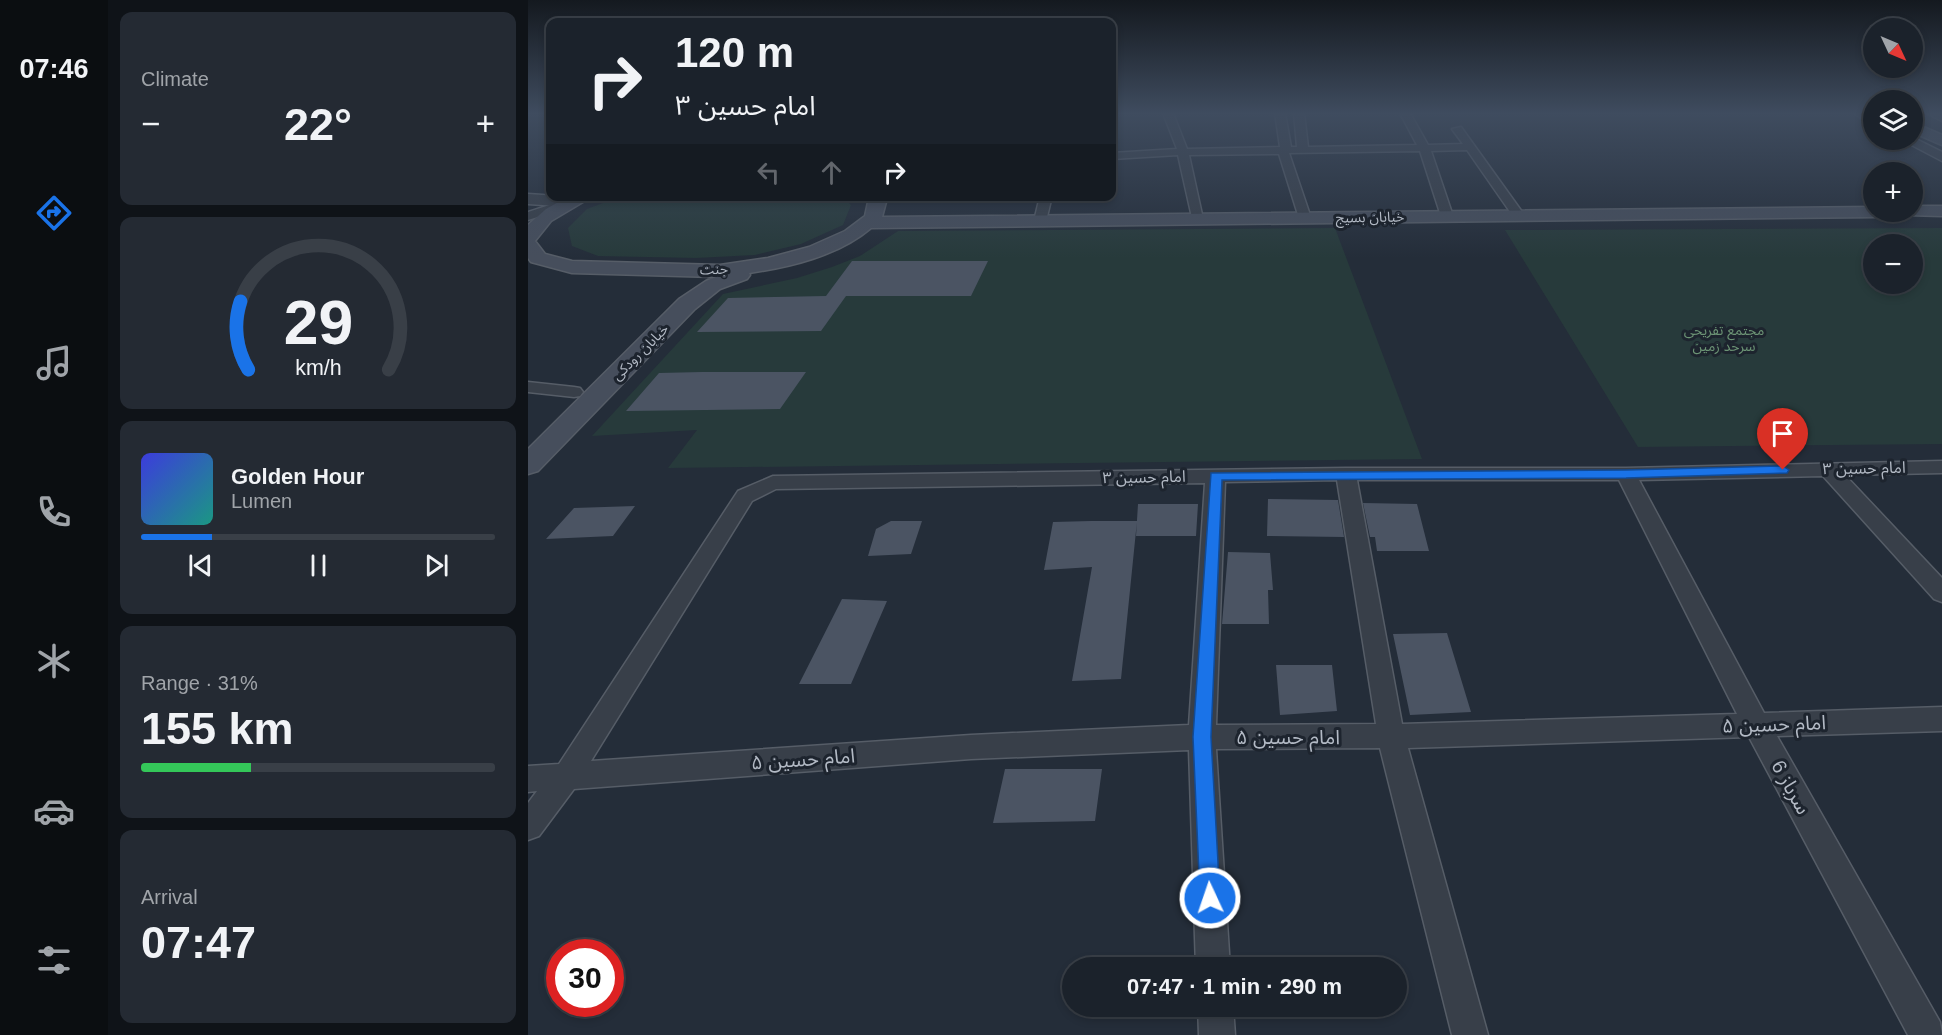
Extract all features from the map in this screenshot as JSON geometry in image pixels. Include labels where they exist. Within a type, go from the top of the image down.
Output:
[{"type":"main road","points":[[528,238],[536,223],[574,201]]},
{"type":"main road","points":[[866,223],[873,218],[877,201]]},
{"type":"main road","points":[[1923,211],[1942,211]]},
{"type":"main road","name":"خیابان بسیج","points":[[866,223],[1863,212]]},
{"type":"main road","name":"جنت","points":[[528,245],[538,258],[572,267],[720,271],[770,264],[816,251],[852,235],[866,223]]},
{"type":"main road","name":"خیابان رودکی","points":[[528,465],[687,304],[713,285],[770,264]]},
{"type":"main road","name":"خیابان رودکی","points":[[528,437],[665,304],[674,288],[669,270]]},
{"type":"street","points":[[1185,161],[1197,219]]},
{"type":"street","points":[[1287,161],[1305,218]]},
{"type":"street","points":[[1429,161],[1447,216]]},
{"type":"street","points":[[1482,161],[1519,216]]},
{"type":"street","points":[[528,199],[546,200]]},
{"type":"street","points":[[528,216],[574,201]]},
{"type":"street","points":[[1040,221],[1045,201]]},
{"type":"street","points":[[528,387],[574,392]]},
{"type":"street","name":"امام حسین ۳","points":[[566,777],[745,496],[773,483],[1346,474],[1626,474],[1942,467]]},
{"type":"street","points":[[1828,469],[1942,593]]},
{"type":"street","points":[[1346,474],[1391,736],[1470,1035]]},
{"type":"street","name":"سرباز 6","points":[[1626,474],[1757,725],[1927,1035]]},
{"type":"street","points":[[1212,957],[1202,737],[1215,476]]},
{"type":"street","name":"امام حسین ۵","points":[[528,779],[971,747],[1202,737],[1391,736],[1942,719]]},
{"type":"street","points":[[528,826],[566,777]]},
{"type":"street","points":[[1216,1017],[1217,1035]]},
{"type":"green space","points":[[608,201],[847,201],[851,205],[843,225],[801,244],[755,255],[696,258],[598,256],[572,246],[568,228],[587,209]]},
{"type":"green space","points":[[1335,228],[1422,459],[668,468],[697,430],[592,436],[723,294],[797,278],[832,267],[860,256],[898,231]]},
{"type":"green space","name":"مجتمع تفریحی سرحد زمین","points":[[1942,228],[1942,444],[1638,447],[1505,230]]},
{"type":"building","points":[[852,261],[988,261],[971,296],[846,296],[821,331],[697,332],[728,298],[826,296]]},
{"type":"building","points":[[806,372],[780,409],[626,411],[659,373]]},
{"type":"building","points":[[1268,499],[1338,500],[1344,537],[1267,536]]},
{"type":"building","points":[[1363,503],[1417,504],[1429,551],[1377,551],[1375,537],[1370,537]]},
{"type":"building","points":[[1138,504],[1198,504],[1196,536],[1136,536]]},
{"type":"building","points":[[635,506],[613,536],[546,539],[574,508]]},
{"type":"building","points":[[891,521],[922,521],[911,554],[868,556],[876,529]]},
{"type":"building","points":[[1137,521],[1121,679],[1072,681],[1092,567],[1044,570],[1053,522]]},
{"type":"building","points":[[1228,552],[1270,553],[1273,590],[1268,590],[1269,624],[1222,624]]},
{"type":"building","points":[[842,599],[887,601],[851,684],[799,684]]},
{"type":"building","points":[[1447,633],[1471,712],[1410,715],[1393,634]]},
{"type":"building","points":[[1276,665],[1332,665],[1337,711],[1280,715]]},
{"type":"building","points":[[1005,769],[1102,769],[1095,821],[993,823]]},
{"type":"route","points":[[1210,898],[1202,737],[1215,476],[1626,474],[1783,470]]}]
